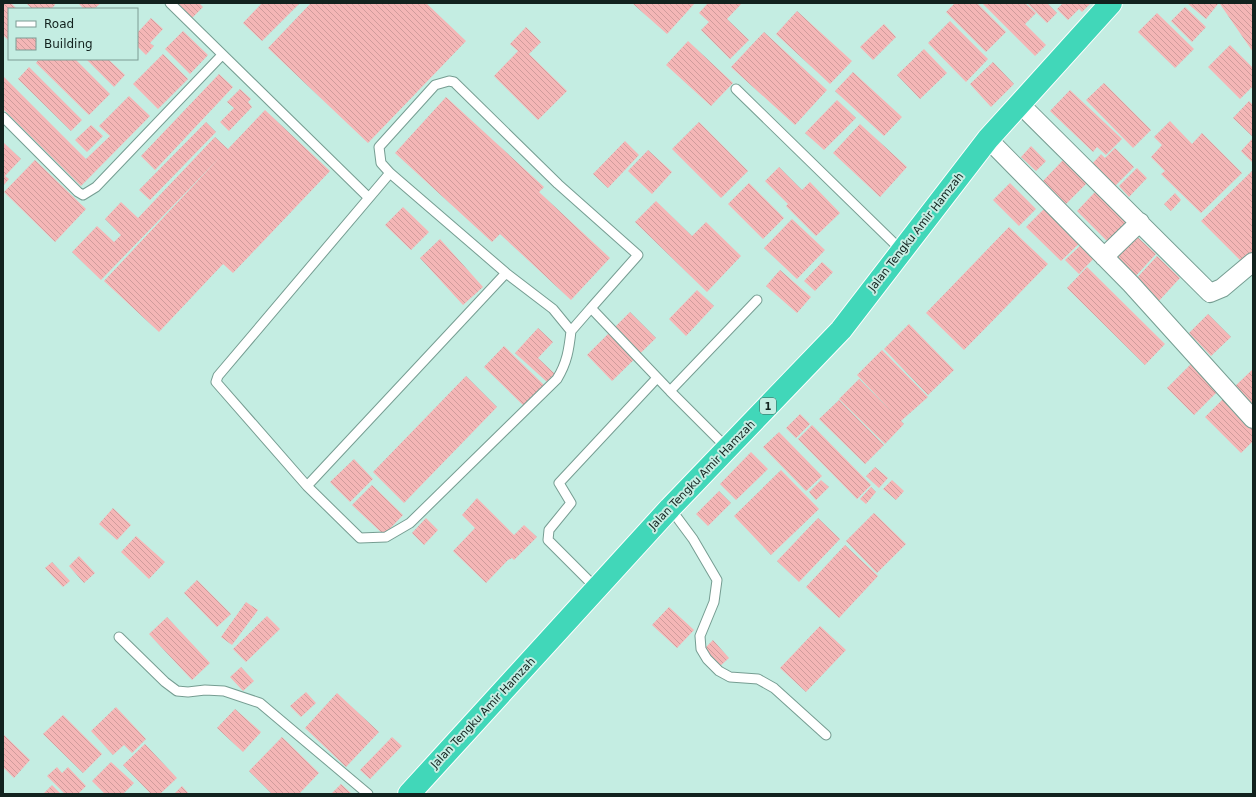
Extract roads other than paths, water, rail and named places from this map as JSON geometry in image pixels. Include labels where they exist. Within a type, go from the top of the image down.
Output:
[{"type":"highway","name":"Jalan Tengku Amir Hamzah","points":[[409,794],[670,508],[841,330],[901,250],[988,139],[1111,3]]},
{"type":"street","points":[[1020,104],[1210,293],[1222,288],[1253,262]]},
{"type":"street","points":[[988,139],[1104,257],[1253,419]]},
{"type":"street","points":[[1104,257],[1140,222]]},
{"type":"lane","points":[[170,3],[368,197]]},
{"type":"lane","points":[[3,117],[78,192],[83,195],[96,187],[222,55]]},
{"type":"lane","points":[[390,173],[368,197],[218,376],[216,382],[307,486],[360,538],[386,537],[410,523],[557,379],[564,368],[568,355],[571,331],[638,254],[558,184],[454,82],[449,81],[436,85],[379,147],[381,162],[390,173],[506,273],[553,309],[571,331]]},
{"type":"lane","points":[[736,89],[901,250]]},
{"type":"lane","points":[[307,486],[506,273]]},
{"type":"lane","points":[[670,391],[757,300]]},
{"type":"lane","points":[[591,308],[726,448]]},
{"type":"lane","points":[[597,588],[548,540],[549,530],[571,503],[559,483],[657,378]]},
{"type":"lane","points":[[670,508],[693,539],[717,580],[714,602],[700,636],[701,649],[707,659],[719,671],[730,677],[758,679],[774,688],[826,735]]},
{"type":"lane","points":[[119,637],[165,682],[177,690],[188,692],[205,690],[224,691],[260,703],[368,794]]}]
